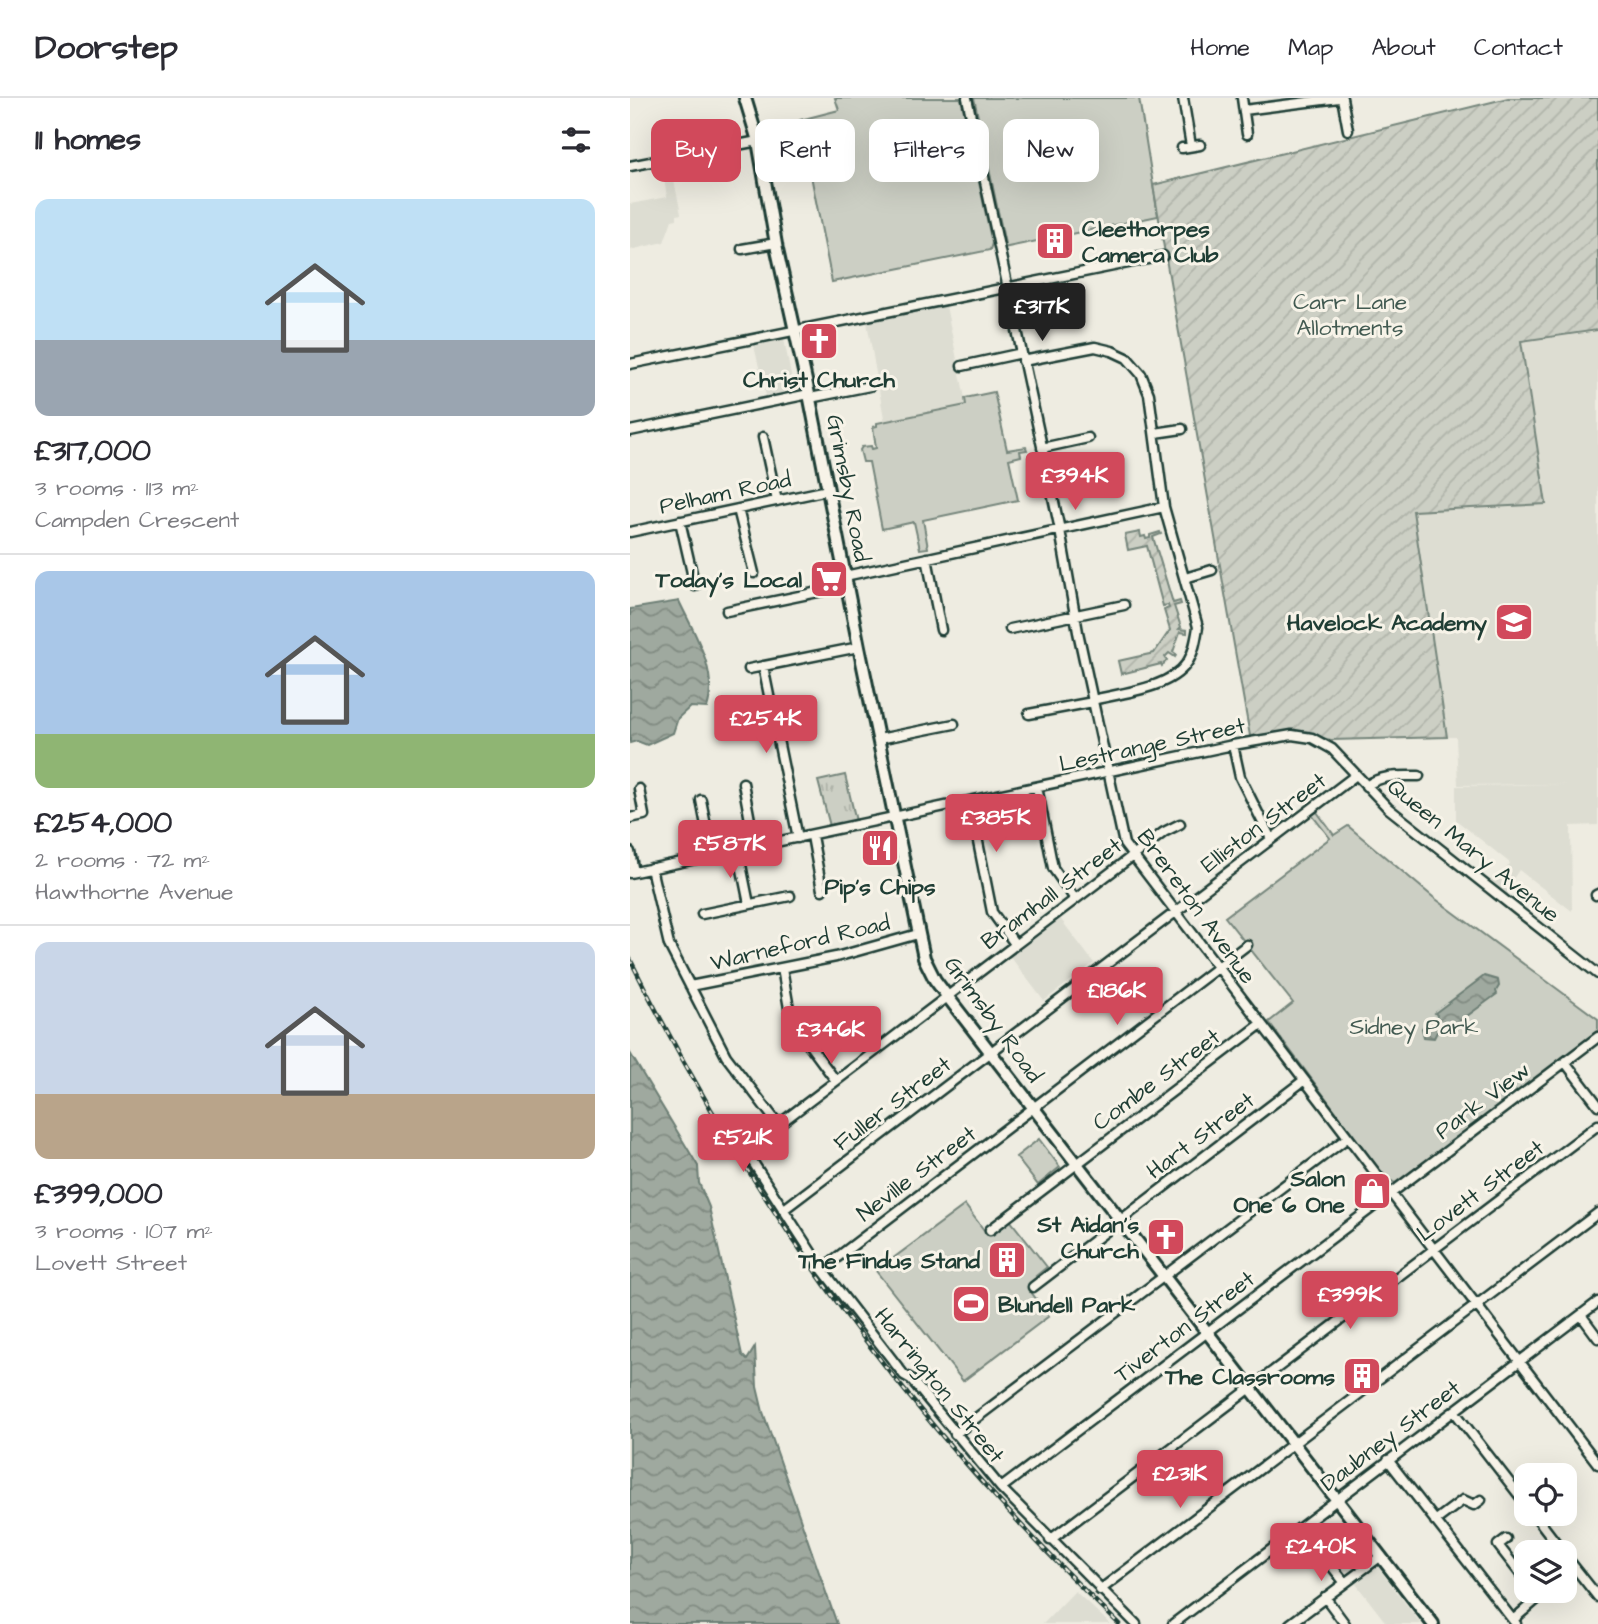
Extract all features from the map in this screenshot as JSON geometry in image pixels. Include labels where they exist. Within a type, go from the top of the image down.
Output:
[{"type":"main road","name":"Grimsby Road","points":[[745,98],[751,104],[755,125]]},
{"type":"main road","name":"Grimsby Road","points":[[765,182],[924,958],[947,996],[1433,1624]]},
{"type":"street","name":"Brereton Avenue","points":[[967,98],[1124,844],[1598,1464]]},
{"type":"street","points":[[1183,98],[1191,146]]},
{"type":"street","points":[[1242,98],[1247,134]]},
{"type":"street","points":[[1244,110],[1341,98],[1348,130]]},
{"type":"street","points":[[630,166],[755,142]]},
{"type":"street","points":[[742,249],[776,243]]},
{"type":"street","points":[[630,363],[1163,257]]},
{"type":"street","points":[[962,366],[1095,347],[1127,358],[1141,373],[1149,394],[1164,507],[1198,627],[1188,662],[1167,681],[1029,715]]},
{"type":"street","points":[[630,431],[870,386]]},
{"type":"street","points":[[1155,433],[1182,429]]},
{"type":"street","points":[[763,438],[777,501]]},
{"type":"street","points":[[1042,447],[1088,438]]},
{"type":"street","name":"Pelham Road","points":[[630,532],[828,490]]},
{"type":"street","points":[[727,611],[927,558],[1164,507]]},
{"type":"street","points":[[738,509],[754,573]]},
{"type":"street","points":[[680,521],[695,586]]},
{"type":"street","points":[[927,558],[941,630]]},
{"type":"street","points":[[1185,578],[1212,570]]},
{"type":"street","points":[[1010,629],[1124,605]]},
{"type":"street","points":[[749,669],[859,647]]},
{"type":"street","points":[[763,666],[798,838]]},
{"type":"street","points":[[879,739],[954,724]]},
{"type":"street","name":"Lestrange Street","points":[[632,872],[1233,745],[1292,735],[1312,738],[1332,749]]},
{"type":"street","points":[[1233,745],[1240,777],[1271,839]]},
{"type":"street","name":"Queen Mary Avenue","points":[[1332,749],[1388,808],[1598,974]]},
{"type":"street","name":"Elliston Street","points":[[992,1052],[1356,775]]},
{"type":"street","points":[[1366,786],[1389,776],[1419,776]]},
{"type":"street","points":[[743,783],[755,847]]},
{"type":"street","points":[[1037,788],[1053,868],[1075,899]]},
{"type":"street","points":[[630,818],[644,815],[639,789]]},
{"type":"street","points":[[701,800],[712,856]]},
{"type":"street","points":[[970,802],[992,912],[1015,944]]},
{"type":"street","name":"Bramhall Street","points":[[747,1147],[1164,832],[1180,824]]},
{"type":"street","points":[[812,836],[822,890]]},
{"type":"street","points":[[738,850],[749,904]]},
{"type":"street","points":[[630,852],[632,872]]},
{"type":"street","points":[[651,868],[669,945],[726,1056],[778,1124]]},
{"type":"street","points":[[702,914],[790,896]]},
{"type":"street","name":"Warneford Road","points":[[690,986],[836,957],[918,934]]},
{"type":"street","name":"Neville Street","points":[[822,1269],[1248,945]]},
{"type":"street","points":[[782,968],[792,1020],[836,1081]]},
{"type":"street","name":"Combe Street","points":[[990,1230],[1260,1025]]},
{"type":"street","name":"Park View","points":[[1390,1194],[1598,1037]]},
{"type":"street","name":"Fuller Street","points":[[783,1210],[992,1052]]},
{"type":"street","points":[[1565,1062],[1598,1105]]},
{"type":"street","name":"Hart Street","points":[[1033,1287],[1303,1081]]},
{"type":"street","name":"Lovett Street","points":[[1051,1540],[1598,1125]]},
{"type":"street","points":[[954,1434],[1347,1138]]},
{"type":"street","name":"Harrington Street","points":[[747,1147],[746,1153],[822,1269],[904,1375],[911,1379],[1001,1489],[1136,1624]]},
{"type":"street","name":"Tiverton Street","points":[[1001,1489],[1390,1194]]},
{"type":"street","points":[[1100,1590],[1598,1213]]},
{"type":"street","name":"Daubney Street","points":[[1173,1624],[1598,1301]]},
{"type":"street","points":[[1581,1315],[1598,1338]]},
{"type":"street","points":[[1454,1411],[1514,1488]]},
{"type":"street","points":[[1388,1460],[1514,1622],[1533,1603]]},
{"type":"street","points":[[1435,1521],[1462,1500],[1474,1505],[1481,1500]]},
{"type":"street","points":[[1543,1526],[1554,1540]]},
{"type":"street","points":[[1301,1527],[1345,1583]]},
{"type":"street","points":[[1506,1539],[1499,1545],[1514,1565]]},
{"type":"street","points":[[1290,1624],[1381,1556]]},
{"type":"street","points":[[1577,1570],[1598,1597]]},
{"type":"street","points":[[1325,1597],[1345,1624]]},
{"type":"shaded area","points":[[664,182],[674,182],[681,214],[672,220],[664,242],[630,250],[630,204],[667,197]]},
{"type":"shaded area","points":[[946,306],[965,398],[994,392],[1007,450],[1026,447],[1027,450],[1020,451],[1021,456],[1009,459],[1018,500],[923,520],[928,548],[920,549],[914,522],[882,529],[890,452],[867,322]]},
{"type":"shaded area","name":"Havelock Academy","points":[[1598,330],[1598,825],[1571,826],[1572,911],[1519,870],[1508,886],[1508,895],[1490,880],[1499,879],[1510,863],[1456,820],[1456,786],[1571,784],[1458,785],[1456,737],[1447,737],[1413,510],[1491,508],[1537,444],[1521,340]]},
{"type":"shaded area","points":[[784,339],[794,391],[766,396],[754,346]]},
{"type":"shaded area","points":[[1059,917],[1094,963],[1044,1001],[1009,955]]},
{"type":"shaded area","points":[[1377,1566],[1421,1624],[1387,1624],[1356,1584]]},
{"type":"shaded area","points":[[1075,1591],[1110,1624],[1043,1624]]},
{"type":"green space","points":[[835,98],[961,98],[965,119],[869,119],[869,182],[979,182],[992,243],[990,250],[832,282],[812,182],[855,182],[855,119],[804,119],[839,110]]},
{"type":"green space","points":[[974,98],[1139,98],[1158,216],[1003,248],[1005,244],[989,169],[989,119],[978,119]]},
{"type":"green space","name":"Carr Lane Allotments","points":[[1508,98],[1598,98],[1598,330],[1521,341],[1546,504],[1413,511],[1447,737],[1331,740],[1295,732],[1250,736],[1153,185]]},
{"type":"green space","points":[[994,392],[1007,450],[1026,447],[1027,450],[1020,451],[1021,456],[1009,459],[1018,500],[923,520],[928,548],[920,549],[914,522],[882,529],[869,462],[863,462],[860,450],[862,447],[876,448],[873,427],[877,426],[877,423],[966,405],[965,398]]},
{"type":"green space","points":[[1140,532],[1141,537],[1145,536],[1146,539],[1150,538],[1150,535],[1161,534],[1153,537],[1173,603],[1180,601],[1181,604],[1174,606],[1181,627],[1179,629],[1187,630],[1187,633],[1180,632],[1173,652],[1175,657],[1169,653],[1162,666],[1161,664],[1121,674],[1118,661],[1154,653],[1170,630],[1164,610],[1169,608],[1168,605],[1163,606],[1147,546],[1128,550],[1125,535]]},
{"type":"green space","points":[[845,775],[856,821],[830,826],[818,781]]},
{"type":"green space","name":"Sidney Park","points":[[1317,812],[1334,835],[1348,826],[1433,897],[1598,1019],[1598,1030],[1564,1058],[1395,1183],[1384,1176],[1269,1022],[1293,1003],[1225,917],[1330,838],[1312,815]]},
{"type":"green space","points":[[1039,1139],[1060,1167],[1038,1185],[1016,1157]]},
{"type":"green space","name":"Blundell Park","points":[[965,1205],[987,1234],[1010,1220],[1047,1267],[1036,1276],[1041,1285],[1031,1292],[1049,1316],[963,1381],[876,1271]]},
{"type":"water","points":[[679,601],[698,639],[707,667],[710,694],[707,708],[690,707],[678,718],[673,733],[647,745],[637,741],[630,743],[630,609]]},
{"type":"water","points":[[1484,976],[1498,980],[1497,994],[1448,1030],[1439,1028],[1434,1038],[1424,1037],[1422,1028],[1426,1024],[1435,1023],[1435,1013]]},
{"type":"water","points":[[630,1053],[698,1166],[699,1183],[709,1207],[742,1355],[747,1360],[755,1347],[757,1387],[763,1412],[837,1624],[630,1624]]},
{"type":"railway","points":[[630,959],[730,1142],[845,1313],[974,1473],[1045,1550],[1119,1624]]},
{"type":"place","name":"Cleethorpes Camera Club","points":[[1055,241]]},
{"type":"place","name":"Christ Church","points":[[819,341]]},
{"type":"place","name":"Today's Local","points":[[829,579]]},
{"type":"place","name":"Havelock Academy","points":[[1514,622]]},
{"type":"place","name":"Pip’s Chips","points":[[880,848]]},
{"type":"place","name":"Salon One 6 One","points":[[1372,1191]]},
{"type":"place","name":"St Aidan's Church","points":[[1166,1237]]},
{"type":"place","name":"The Findus Stand","points":[[1007,1260]]},
{"type":"place","name":"Blundell Park","points":[[971,1304]]},
{"type":"place","name":"The Classrooms","points":[[1362,1376]]}]
